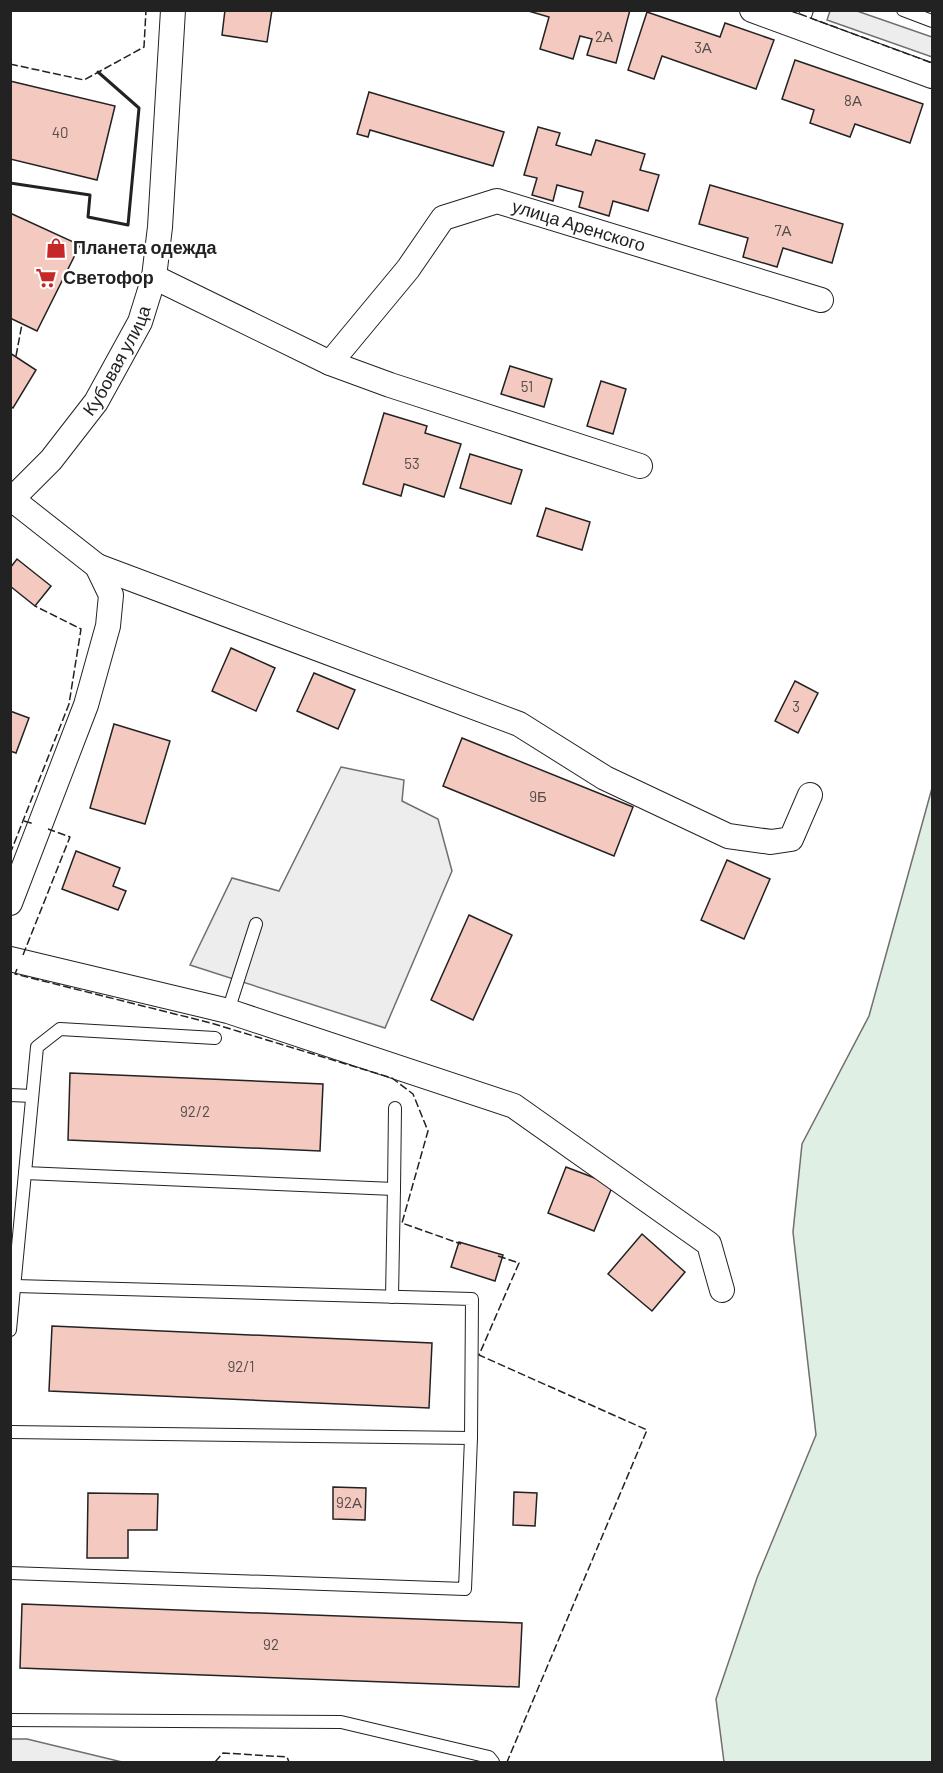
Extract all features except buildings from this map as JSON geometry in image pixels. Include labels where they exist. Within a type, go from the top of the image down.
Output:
[{"type":"street","name":"Кубовая улица","points":[[12,501],[51,460],[96,402],[140,322],[153,277],[160,227],[173,10]]},
{"type":"street","points":[[752,10],[804,19],[933,76]]},
{"type":"street","name":"улица Аренского","points":[[330,363],[408,269],[443,218],[497,201],[821,300]]},
{"type":"street","points":[[153,277],[330,363],[390,385],[640,466]]},
{"type":"street","points":[[12,501],[97,566],[519,724],[605,778],[728,836],[771,842],[791,839],[810,795]]},
{"type":"street","points":[[10,903],[86,705],[108,626],[111,595],[97,566]]},
{"type":"street","points":[[10,959],[228,1011],[514,1106],[709,1244],[722,1290]]},
{"type":"lane","points":[[903,10],[933,21]]},
{"type":"lane","points":[[228,1011],[256,924]]},
{"type":"lane","points":[[10,1330],[15,1286],[15,1238],[25,1173],[36,1047],[60,1029],[215,1038]]},
{"type":"lane","points":[[10,1095],[32,1096]]},
{"type":"lane","points":[[392,1297],[395,1108]]},
{"type":"lane","points":[[25,1173],[394,1189]]},
{"type":"lane","points":[[10,1574],[465,1589],[471,1438],[472,1299],[15,1286]]},
{"type":"lane","points":[[10,1432],[471,1438]]},
{"type":"lane","points":[[10,1720],[341,1722],[489,1757],[493,1762]]},
{"type":"green space","points":[[932,788],[932,1762],[724,1762],[716,1699],[757,1578],[816,1435],[793,1232],[802,1144],[869,1016]]},
{"type":"shaded area","points":[[830,11],[857,11],[932,37],[932,57],[827,20]]},
{"type":"shaded area","points":[[341,767],[404,780],[402,801],[438,819],[452,871],[385,1028],[190,965],[232,878],[279,891]]},
{"type":"shaded area","points":[[11,1739],[27,1739],[122,1762],[11,1762]]},
{"type":"fence","points":[[10,64],[84,80],[144,47],[146,10]]},
{"type":"fence","points":[[789,10],[932,63]]},
{"type":"fence","points":[[16,356],[22,324]]},
{"type":"fence","points":[[10,854],[69,704],[81,629],[35,606]]},
{"type":"fence","points":[[24,821],[34,824]]},
{"type":"fence","points":[[23,955],[70,837],[48,829]]},
{"type":"fence","points":[[17,969],[15,974],[211,1023],[392,1078],[413,1094],[428,1131],[402,1223],[461,1244]]},
{"type":"fence","points":[[498,1256],[519,1263],[479,1355],[647,1430],[507,1762]]},
{"type":"fence","points":[[215,1762],[223,1753],[287,1757],[289,1762]]},
{"type":"wall","points":[[10,183],[90,195],[88,217],[128,225],[139,108],[98,72]]},
{"type":"place","name":"Планета одежда","points":[[56,248]]},
{"type":"place","name":"Светофор","points":[[46,278]]}]
